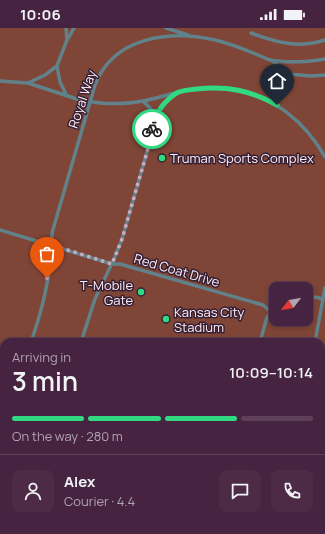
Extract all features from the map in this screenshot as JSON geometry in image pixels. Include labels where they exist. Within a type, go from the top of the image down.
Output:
[{"type":"street","points":[[66,28],[67,40]]},
{"type":"street","points":[[67,96],[60,82],[57,66],[67,40],[74,28]]},
{"type":"street","points":[[166,28],[191,36]]},
{"type":"street","points":[[251,33],[265,38],[298,45],[314,44],[325,40]]},
{"type":"street","name":"Royal Way","points":[[32,338],[44,293],[52,245],[52,234],[95,85],[100,73],[110,60],[122,50],[135,44],[170,36],[191,36],[217,41],[270,60],[306,61],[325,59]]},
{"type":"street","points":[[270,60],[288,74],[312,76],[325,75]]},
{"type":"street","points":[[28,83],[45,75],[57,66]]},
{"type":"street","points":[[0,81],[28,83],[80,100],[118,104],[143,101],[189,90],[224,88],[244,91],[277,105],[300,123],[312,136],[325,157]]},
{"type":"street","points":[[82,338],[95,299],[122,239],[151,138],[156,114],[162,105],[176,93]]},
{"type":"street","points":[[143,101],[156,114]]},
{"type":"street","name":"Red Coat Drive","points":[[0,230],[112,264],[120,264],[263,305],[269,309]]},
{"type":"street","points":[[316,338],[325,288]]},
{"type":"street","points":[[313,297],[322,299]]},
{"type":"street","points":[[261,338],[267,317],[269,316]]},
{"type":"shaded area","name":"Truman Sports Complex","points":[[0,28],[325,28],[325,338],[0,338]]},
{"type":"way so far","points":[[47,278],[52,245],[54,247],[112,264],[122,239],[151,138],[152,129]]},
{"type":"place","name":"Truman Sports Complex","points":[[162,158]]},
{"type":"place","name":"T-Mobile Gate","points":[[141,292]]},
{"type":"place","name":"Kansas City Stadium","points":[[166,319]]},
{"type":"route","points":[[152,129],[156,114],[162,105],[176,93],[189,90],[211,88],[234,89],[253,94],[277,105]]}]
